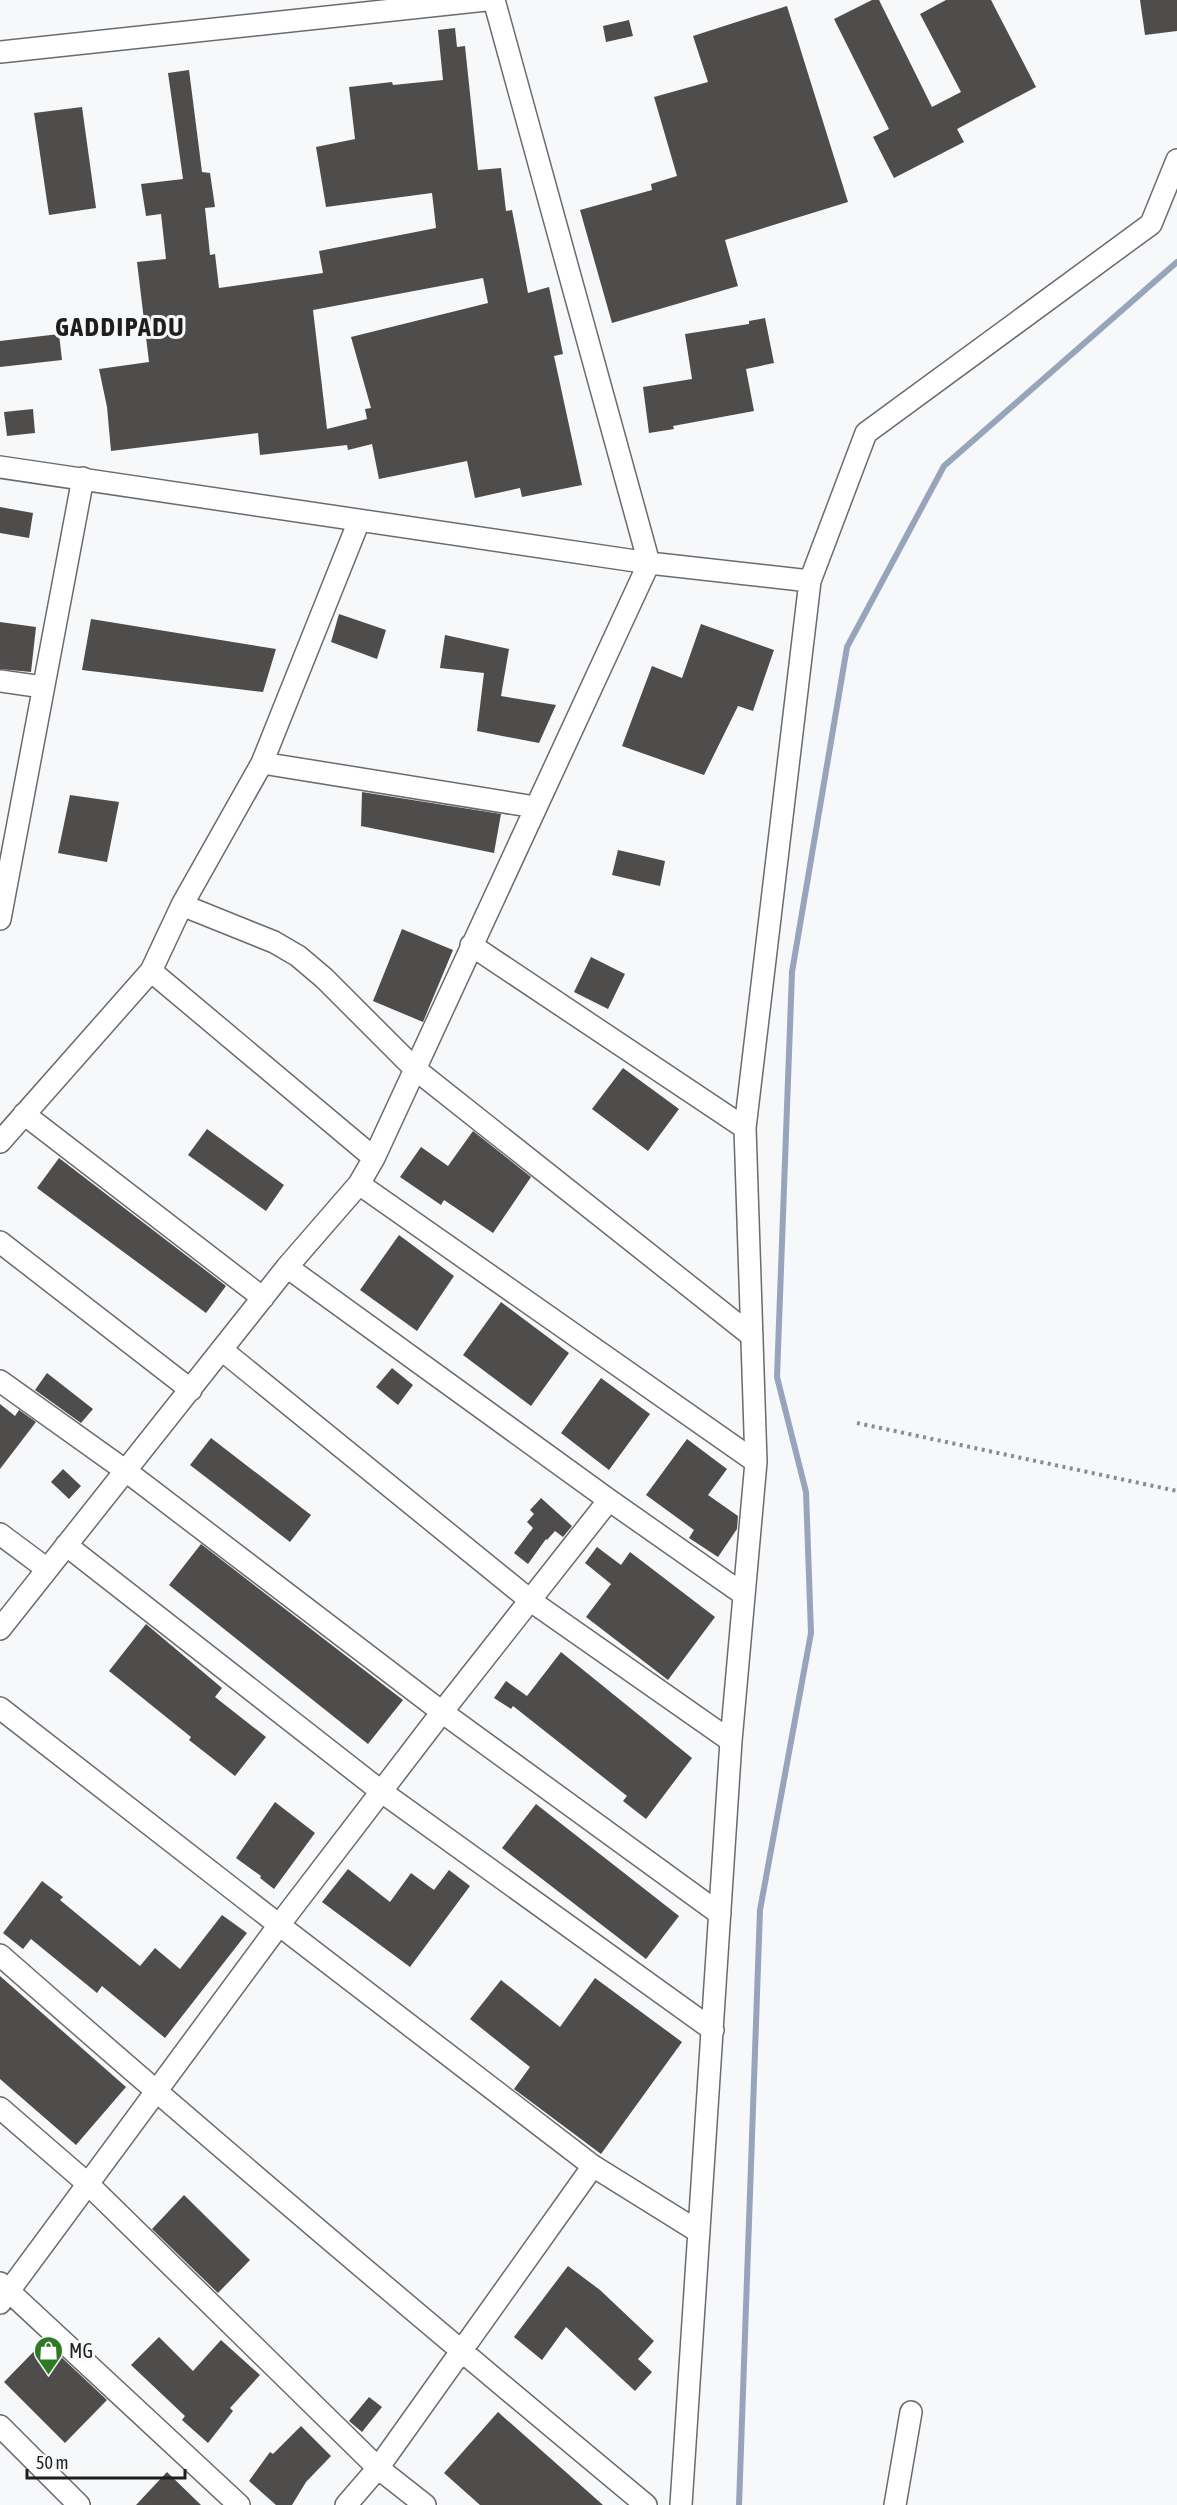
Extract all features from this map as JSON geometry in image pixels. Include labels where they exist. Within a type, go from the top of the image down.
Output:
[{"type":"street","points":[[0,51],[486,0]]},
{"type":"street","points":[[0,1629],[287,1267],[360,1184],[649,563],[494,0]]},
{"type":"street","points":[[681,2505],[731,1741],[756,1462],[745,1128],[810,581],[866,433],[1151,224],[1177,160]]},
{"type":"street","points":[[0,467],[649,563],[810,581]]},
{"type":"street","points":[[0,919],[8,832],[43,687],[83,478]]},
{"type":"street","points":[[0,1142],[152,971],[182,905],[262,763],[359,521]]},
{"type":"street","points":[[0,681],[43,687]]},
{"type":"street","points":[[262,763],[535,807]]},
{"type":"street","points":[[182,905],[274,942],[298,956],[324,978],[415,1069],[752,1336]]},
{"type":"street","points":[[471,945],[745,1128]]},
{"type":"street","points":[[152,971],[374,1158]]},
{"type":"street","points":[[24,1114],[263,1298]]},
{"type":"street","points":[[360,1184],[756,1462]]},
{"type":"street","points":[[0,1242],[191,1390]]},
{"type":"street","points":[[287,1267],[743,1594]]},
{"type":"street","points":[[222,1350],[531,1601],[731,1741]]},
{"type":"street","points":[[0,1381],[126,1471],[442,1712],[720,1914]]},
{"type":"street","points":[[239,2505],[3,2293],[88,2184],[279,1925],[442,1712],[609,1500]]},
{"type":"street","points":[[0,1534],[47,1569]]},
{"type":"street","points":[[66,1545],[382,1792],[713,2030]]},
{"type":"street","points":[[0,1708],[593,2166],[699,2232]]},
{"type":"street","points":[[0,1955],[156,2092],[646,2505]]},
{"type":"street","points":[[0,2108],[88,2184],[378,2468],[425,2505]]},
{"type":"street","points":[[346,2505],[378,2468],[593,2166]]},
{"type":"street","points":[[895,2505],[911,2412]]},
{"type":"street","points":[[0,2426],[79,2505]]},
{"type":"path","points":[[857,1423],[1177,1491]]},
{"type":"building","points":[[872,0],[879,0],[932,107],[961,92],[920,14],[946,0],[991,0],[1036,87],[957,129],[964,142],[894,178],[873,137],[889,129],[834,19]]},
{"type":"building","points":[[1140,0],[1177,0],[1177,31],[1145,35]]},
{"type":"building","points":[[787,6],[848,202],[725,240],[738,286],[612,323],[580,210],[652,190],[651,184],[677,176],[654,97],[708,82],[693,36]]},
{"type":"building","points":[[629,20],[633,36],[606,42],[603,26]]},
{"type":"building","points":[[455,28],[457,47],[465,46],[478,170],[501,168],[506,211],[512,210],[528,293],[549,287],[563,354],[554,356],[582,485],[522,497],[520,488],[475,498],[467,461],[379,479],[372,444],[348,450],[347,445],[260,455],[258,433],[111,451],[107,407],[99,369],[149,362],[137,262],[166,259],[161,214],[146,216],[141,184],[183,179],[168,73],[189,70],[202,172],[210,173],[215,207],[205,208],[210,255],[215,254],[219,288],[323,273],[319,251],[436,228],[432,193],[326,207],[316,147],[355,139],[349,87],[443,80],[438,30]],"holes":[[[483,278],[488,303],[351,337],[371,408],[365,409],[367,419],[327,429],[313,310]]]},
{"type":"building","points":[[82,107],[96,208],[49,215],[34,113]]},
{"type":"building","points":[[765,318],[774,363],[746,369],[754,411],[673,426],[674,429],[649,433],[643,387],[692,379],[685,334],[749,324],[749,321]]},
{"type":"building","points":[[59,334],[62,360],[0,367],[0,341]]},
{"type":"building","points":[[33,409],[35,433],[7,436],[4,412]]},
{"type":"building","points":[[0,507],[33,513],[29,538],[0,533]]},
{"type":"building","points":[[339,614],[386,630],[377,659],[331,642]]},
{"type":"building","points":[[91,619],[276,649],[263,692],[82,670]]},
{"type":"building","points":[[0,622],[36,627],[31,672],[0,669]]},
{"type":"building","points":[[701,624],[774,650],[753,711],[738,706],[704,775],[622,746],[652,666],[682,678]]},
{"type":"building","points":[[445,635],[509,649],[501,696],[556,705],[539,743],[477,731],[484,673],[440,668]]},
{"type":"building","points":[[362,792],[501,814],[494,853],[361,826]]},
{"type":"building","points":[[70,795],[119,802],[107,862],[58,853]]},
{"type":"building","points":[[618,850],[665,861],[660,886],[612,875]]},
{"type":"building","points":[[402,929],[453,950],[423,1022],[373,1001]]},
{"type":"building","points":[[591,957],[625,974],[608,1009],[574,992]]},
{"type":"building","points":[[623,1068],[679,1109],[648,1151],[592,1109]]},
{"type":"building","points":[[207,1129],[284,1185],[266,1211],[188,1155]]},
{"type":"building","points":[[473,1131],[531,1177],[493,1233],[444,1200],[441,1205],[400,1177],[421,1147],[448,1166]]},
{"type":"building","points":[[59,1158],[226,1286],[206,1313],[37,1188]]},
{"type":"building","points":[[399,1235],[454,1276],[417,1331],[360,1290]]},
{"type":"building","points":[[501,1302],[569,1353],[531,1406],[463,1355]]},
{"type":"building","points":[[392,1368],[413,1385],[398,1405],[376,1387]]},
{"type":"building","points":[[47,1373],[93,1409],[81,1423],[35,1390]]},
{"type":"building","points":[[601,1378],[650,1414],[609,1470],[561,1433]]},
{"type":"building","points":[[0,1404],[15,1416],[19,1410],[36,1422],[0,1469]]},
{"type":"building","points":[[211,1438],[311,1515],[290,1542],[190,1465]]},
{"type":"building","points":[[687,1439],[727,1469],[708,1495],[738,1516],[737,1529],[718,1557],[689,1538],[694,1530],[646,1495]]},
{"type":"building","points":[[63,1469],[81,1486],[69,1499],[51,1482]]},
{"type":"building","points":[[541,1498],[572,1526],[563,1537],[555,1531],[546,1539],[528,1564],[514,1553],[533,1528],[527,1522],[534,1514],[530,1510]]},
{"type":"building","points":[[201,1544],[403,1700],[368,1744],[169,1585]]},
{"type":"building","points":[[597,1547],[621,1565],[630,1552],[715,1617],[668,1680],[586,1617],[611,1584],[585,1563]]},
{"type":"building","points":[[146,1624],[222,1688],[215,1697],[266,1737],[235,1776],[109,1671]]},
{"type":"building","points":[[561,1652],[692,1758],[646,1819],[623,1801],[627,1796],[513,1706],[511,1709],[494,1698],[506,1681],[527,1696]]},
{"type":"building","points":[[275,1802],[315,1833],[274,1889],[260,1878],[261,1876],[236,1858]]},
{"type":"building","points":[[536,1804],[679,1916],[646,1959],[502,1848]]},
{"type":"building","points":[[348,1869],[390,1902],[411,1873],[434,1890],[449,1870],[470,1886],[410,1967],[322,1902]]},
{"type":"building","points":[[42,1881],[63,1897],[60,1900],[140,1966],[155,1948],[180,1969],[222,1915],[247,1933],[165,2038],[102,1986],[97,1993],[31,1939],[23,1949],[3,1933]]},
{"type":"building","points":[[0,1976],[126,2087],[76,2145],[0,2079]]},
{"type":"building","points":[[595,1978],[682,2042],[601,2154],[514,2089],[530,2067],[470,2019],[501,1980],[560,2027]]},
{"type":"building","points":[[184,2195],[250,2260],[218,2293],[152,2229]]},
{"type":"building","points":[[568,2266],[600,2290],[654,2341],[638,2359],[652,2372],[635,2391],[566,2327],[542,2360],[514,2337]]},
{"type":"building","points":[[159,2337],[193,2371],[221,2340],[260,2375],[230,2408],[233,2411],[208,2443],[182,2420],[185,2416],[131,2365]]},
{"type":"building","points":[[44,2341],[107,2400],[65,2443],[4,2382]]},
{"type":"building","points":[[369,2397],[382,2407],[362,2432],[349,2421]]},
{"type":"building","points":[[498,2412],[603,2505],[480,2505],[444,2473]]},
{"type":"building","points":[[301,2426],[331,2456],[306,2482],[292,2505],[276,2505],[249,2481],[270,2452],[273,2454]]},
{"type":"building","points":[[167,2472],[201,2505],[136,2505]]},
{"type":"waterway","points":[[739,2505],[760,1910],[811,1633],[806,1492],[777,1377],[792,972],[847,647],[944,466],[1177,262]]},
{"type":"place","name":"MG","points":[[48,2376]]},
{"type":"district","name":"GADDIPADU","points":[[120,327]]}]
